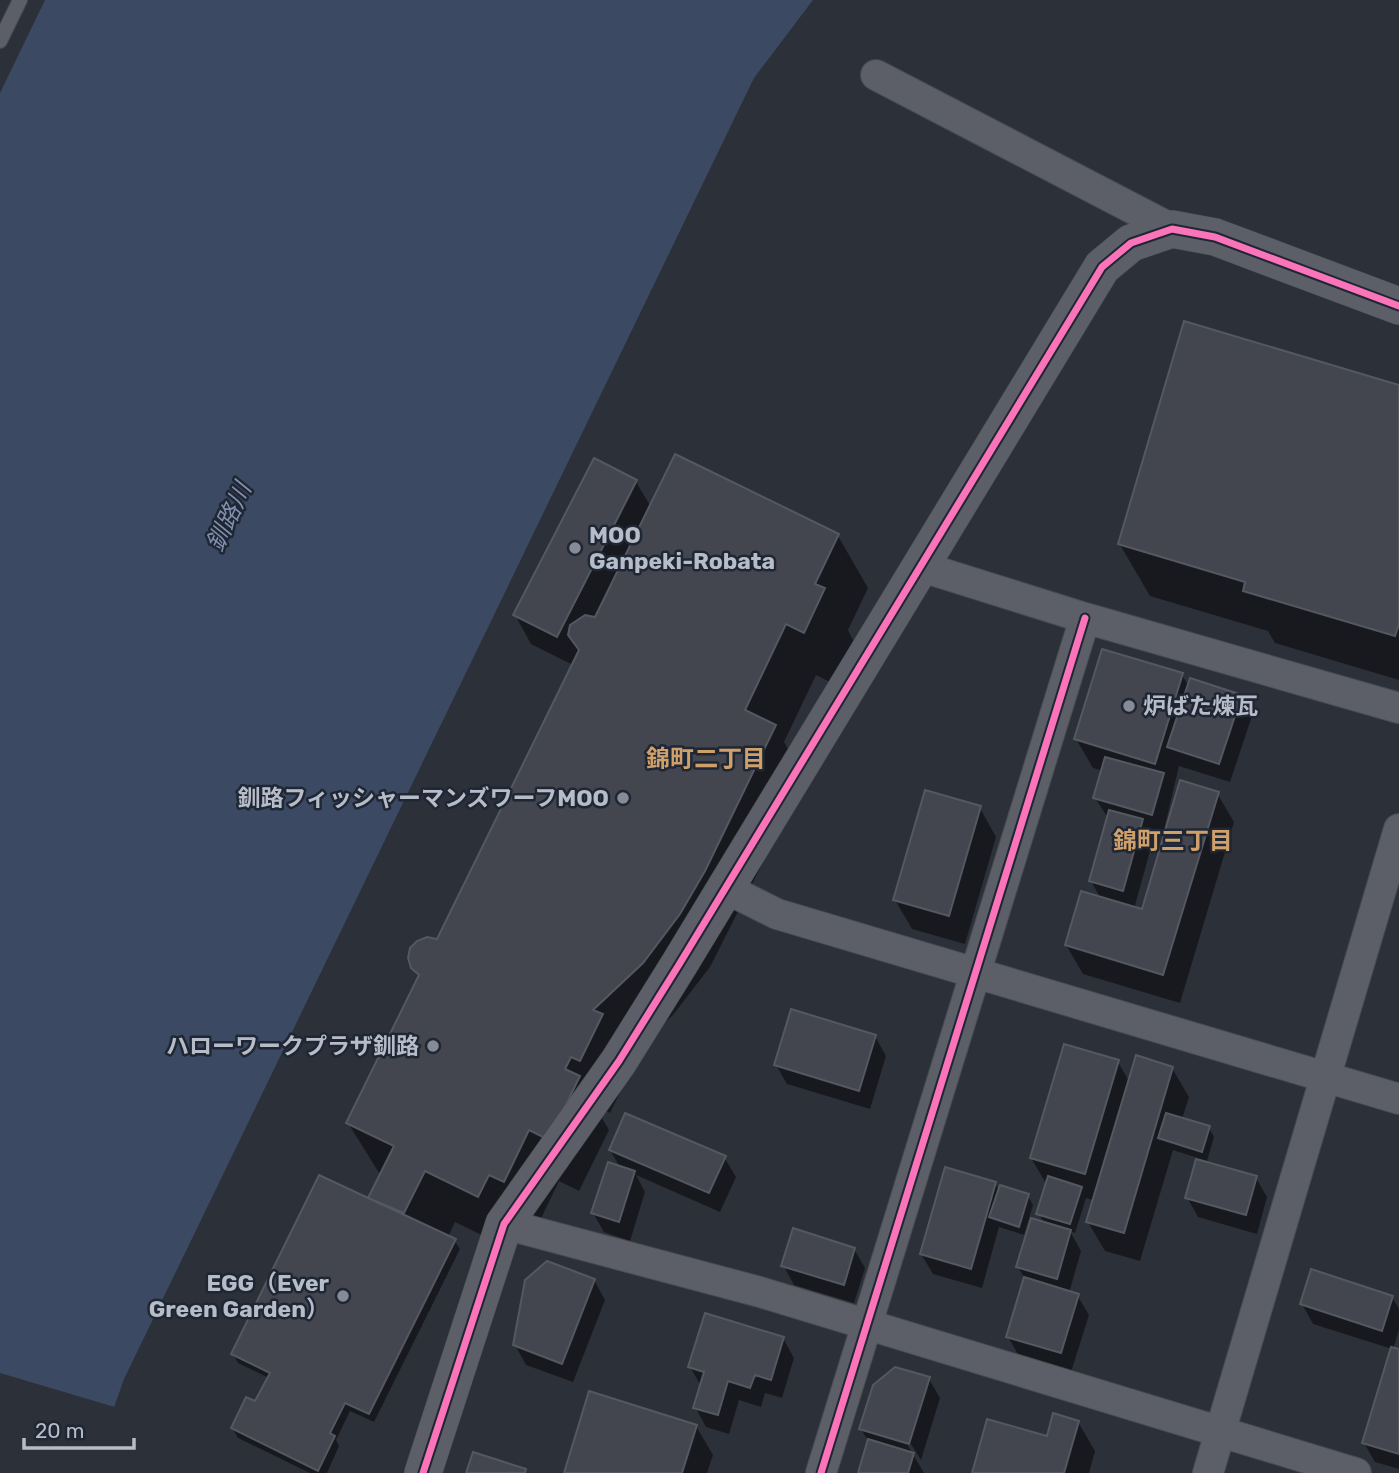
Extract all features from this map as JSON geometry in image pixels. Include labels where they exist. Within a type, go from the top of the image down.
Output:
[{"type":"street","points":[[876,75],[1172,229],[1215,237],[1399,306]]},
{"type":"street","points":[[423,1473],[504,1224],[618,1061],[1102,267],[1131,243],[1172,229]]},
{"type":"street","points":[[919,565],[1085,618],[1399,708]]},
{"type":"street","points":[[821,1473],[864,1325],[1085,618]]},
{"type":"street","points":[[1208,1473],[1399,829]]},
{"type":"street","points":[[725,888],[777,914],[1399,1099]]},
{"type":"street","points":[[504,1224],[760,1292],[1356,1473]]},
{"type":"lane","points":[[0,41],[20,0]]},
{"type":"water","name":"釧路川","points":[[45,0],[813,0],[754,78],[124,1379],[91,1473],[0,1473],[0,93]]},
{"type":"pier","points":[[0,1373],[118,1408],[95,1473],[0,1473]]},
{"type":"building","points":[[1184,321],[1399,385],[1399,624],[1395,636],[1243,591],[1245,582],[1118,544]]},
{"type":"building","name":"釧路フィッシャーマンズワーフMOO","points":[[675,454],[839,534],[815,584],[825,588],[804,633],[786,624],[745,710],[776,725],[705,871],[680,914],[643,963],[593,1010],[603,1014],[580,1061],[571,1057],[565,1069],[580,1076],[549,1140],[529,1130],[504,1182],[489,1175],[478,1197],[425,1171],[404,1213],[368,1198],[394,1146],[346,1123],[419,975],[411,968],[408,958],[410,948],[427,937],[437,939],[579,650],[568,635],[570,625],[585,615],[595,617]]},
{"type":"building","name":"MOO Ganpeki-Robata","points":[[594,458],[637,480],[557,637],[513,615]]},
{"type":"building","name":"炉ばた煉瓦","points":[[1102,649],[1183,673],[1155,764],[1074,739]]},
{"type":"building","points":[[1190,678],[1242,695],[1219,764],[1167,747]]},
{"type":"building","points":[[1105,757],[1164,773],[1152,815],[1093,798]]},
{"type":"building","points":[[1180,780],[1219,792],[1163,975],[1065,945],[1081,891],[1142,909]]},
{"type":"building","points":[[925,790],[981,806],[949,916],[893,900]]},
{"type":"building","points":[[1109,810],[1143,819],[1123,891],[1089,881]]},
{"type":"building","points":[[791,1009],[876,1035],[859,1091],[774,1065]]},
{"type":"building","points":[[1064,1044],[1119,1060],[1085,1174],[1030,1158]]},
{"type":"building","points":[[1136,1055],[1173,1067],[1124,1233],[1086,1222]]},
{"type":"building","points":[[625,1113],[726,1156],[709,1193],[609,1150]]},
{"type":"building","points":[[1166,1113],[1210,1126],[1202,1152],[1158,1138]]},
{"type":"building","points":[[1196,1159],[1257,1176],[1246,1215],[1185,1198]]},
{"type":"building","points":[[608,1162],[635,1171],[619,1222],[591,1213]]},
{"type":"building","points":[[945,1167],[996,1182],[971,1269],[920,1254]]},
{"type":"building","name":"EGG（Ever Green Garden）","points":[[319,1175],[456,1239],[369,1414],[345,1403],[330,1433],[335,1436],[318,1471],[231,1428],[246,1397],[255,1401],[270,1373],[231,1354]]},
{"type":"building","points":[[1048,1176],[1082,1187],[1070,1224],[1036,1214]]},
{"type":"building","points":[[1000,1185],[1029,1194],[1019,1227],[989,1217]]},
{"type":"building","points":[[1031,1218],[1071,1230],[1057,1279],[1016,1267]]},
{"type":"building","points":[[793,1228],[855,1248],[844,1285],[781,1266]]},
{"type":"building","points":[[547,1261],[595,1279],[562,1364],[513,1345],[525,1280]]},
{"type":"building","points":[[1311,1269],[1393,1296],[1382,1331],[1300,1304]]},
{"type":"building","points":[[1024,1277],[1079,1294],[1061,1353],[1006,1337]]},
{"type":"building","points":[[705,1313],[784,1337],[771,1380],[755,1375],[750,1388],[728,1381],[718,1415],[693,1408],[704,1372],[688,1367]]},
{"type":"building","points":[[1391,1347],[1399,1349],[1399,1454],[1362,1443]]},
{"type":"building","points":[[895,1367],[930,1377],[909,1444],[859,1429],[873,1385]]},
{"type":"building","points":[[589,1391],[697,1425],[682,1473],[564,1473]]},
{"type":"building","points":[[1053,1413],[1079,1421],[1064,1473],[972,1473],[987,1419],[1047,1436]]},
{"type":"building","points":[[868,1439],[914,1453],[908,1473],[858,1473]]},
{"type":"building","points":[[473,1452],[526,1469],[525,1473],[466,1473]]},
{"type":"cycle path","points":[[423,1473],[504,1224],[619,1061],[1102,267],[1131,243],[1172,229],[1215,237],[1399,306]]},
{"type":"cycle path","points":[[821,1473],[1085,618]]},
{"type":"place","name":"MOO Ganpeki-Robata","points":[[575,548]]},
{"type":"place","name":"炉ばた煉瓦","points":[[1129,706]]},
{"type":"place","name":"釧路フィッシャーマンズワーフMOO","points":[[623,798]]},
{"type":"place","name":"ハローワークプラザ釧路","points":[[433,1046]]},
{"type":"place","name":"EGG（Ever Green Garden）","points":[[343,1296]]},
{"type":"district","name":"錦町二丁目","points":[[706,759]]},
{"type":"district","name":"錦町三丁目","points":[[1173,841]]}]
